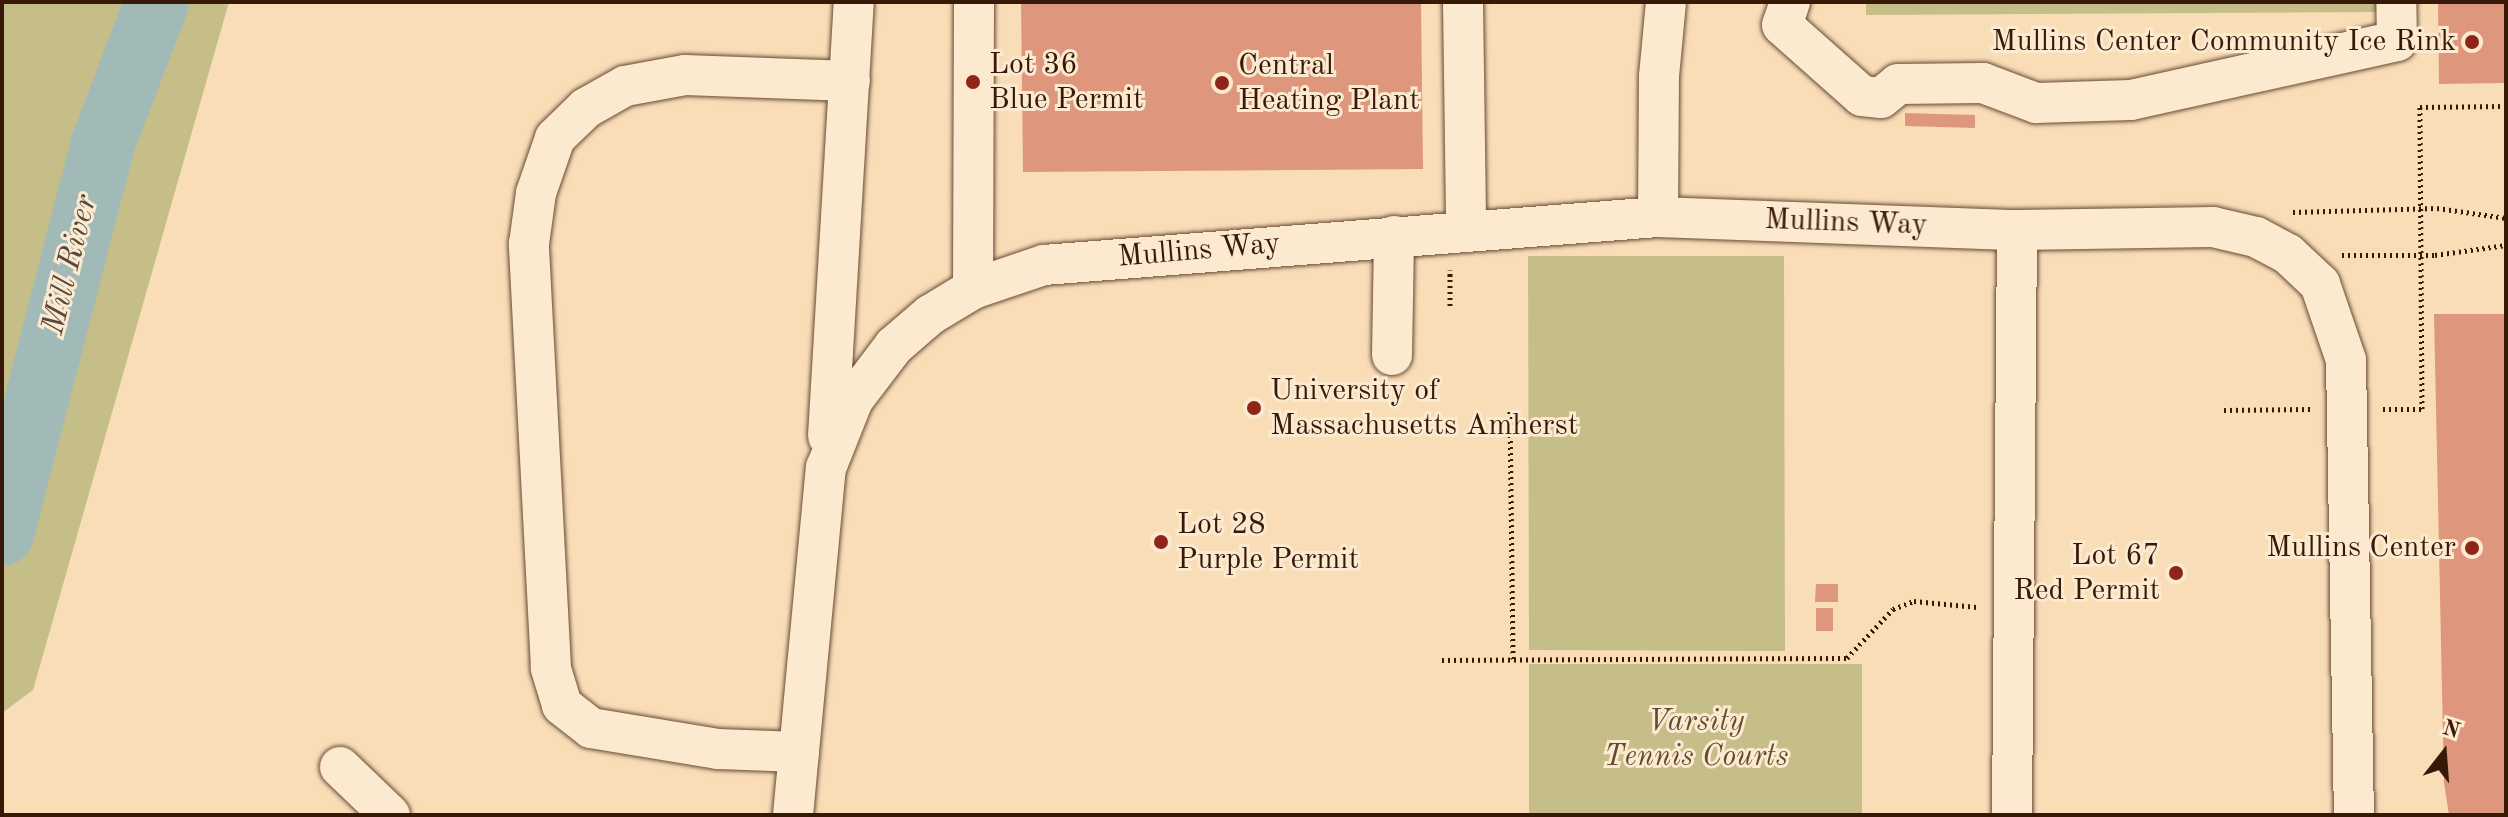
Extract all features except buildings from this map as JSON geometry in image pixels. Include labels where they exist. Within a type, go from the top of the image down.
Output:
[{"type":"street","points":[[826,468],[854,2]]},
{"type":"street","points":[[973,289],[974,2]]},
{"type":"street","points":[[1463,2],[1466,230]]},
{"type":"street","points":[[1658,217],[1659,76],[1666,2]]},
{"type":"street","points":[[1790,2],[1782,25],[1862,96],[1881,98],[1898,84],[1983,83],[2036,103],[2131,100],[2397,41],[2396,2]]},
{"type":"street","points":[[799,752],[718,749],[591,728],[562,705],[551,668],[529,244],[536,193],[555,138],[586,108],[625,86],[685,75],[850,81]]},
{"type":"street","name":"Mullins Way","points":[[793,815],[826,468],[853,400],[894,346],[973,289],[1044,265],[1658,217],[2017,230],[2213,227],[2275,247],[2320,284],[2343,339],[2346,360],[2354,815]]},
{"type":"street","points":[[2012,815],[2017,611],[2017,230]]},
{"type":"street","points":[[1392,355],[1394,236]]},
{"type":"street","points":[[340,767],[390,815]]},
{"type":"path","points":[[2376,409],[2422,409],[2420,107],[2506,106]]},
{"type":"path","points":[[2276,212],[2421,209],[2506,218]]},
{"type":"path","points":[[2333,255],[2422,253],[2506,245]]},
{"type":"path","points":[[1450,266],[1450,306]]},
{"type":"path","points":[[2224,410],[2325,409]]},
{"type":"path","points":[[1510,411],[1513,659]]},
{"type":"path","points":[[1442,660],[1847,658],[1893,609],[1914,601],[2017,611]]},
{"type":"green space","points":[[2,2],[229,2],[33,690],[2,713]]},
{"type":"green space","points":[[1866,2],[2383,2],[2383,12],[1866,15]]},
{"type":"green space","points":[[1528,256],[1784,256],[1785,651],[1529,650]]},
{"type":"green space","name":"Varsity Tennis Courts","points":[[1529,664],[1862,664],[1862,815],[1529,815]]},
{"type":"waterway","name":"Mill River","points":[[2,534],[102,146],[157,2]]},
{"type":"place","name":"Mullins Center Community Ice Rink","points":[[2472,42]]},
{"type":"place","name":"Lot 36 Blue Permit","points":[[973,82]]},
{"type":"place","name":"Central Heating Plant","points":[[1222,83]]},
{"type":"place","name":"University of Massachusetts Amherst","points":[[1254,408]]},
{"type":"place","name":"Lot 28 Purple Permit","points":[[1161,542]]},
{"type":"place","name":"Mullins Center","points":[[2472,548]]},
{"type":"place","name":"Lot 67 Red Permit","points":[[2176,573]]}]
